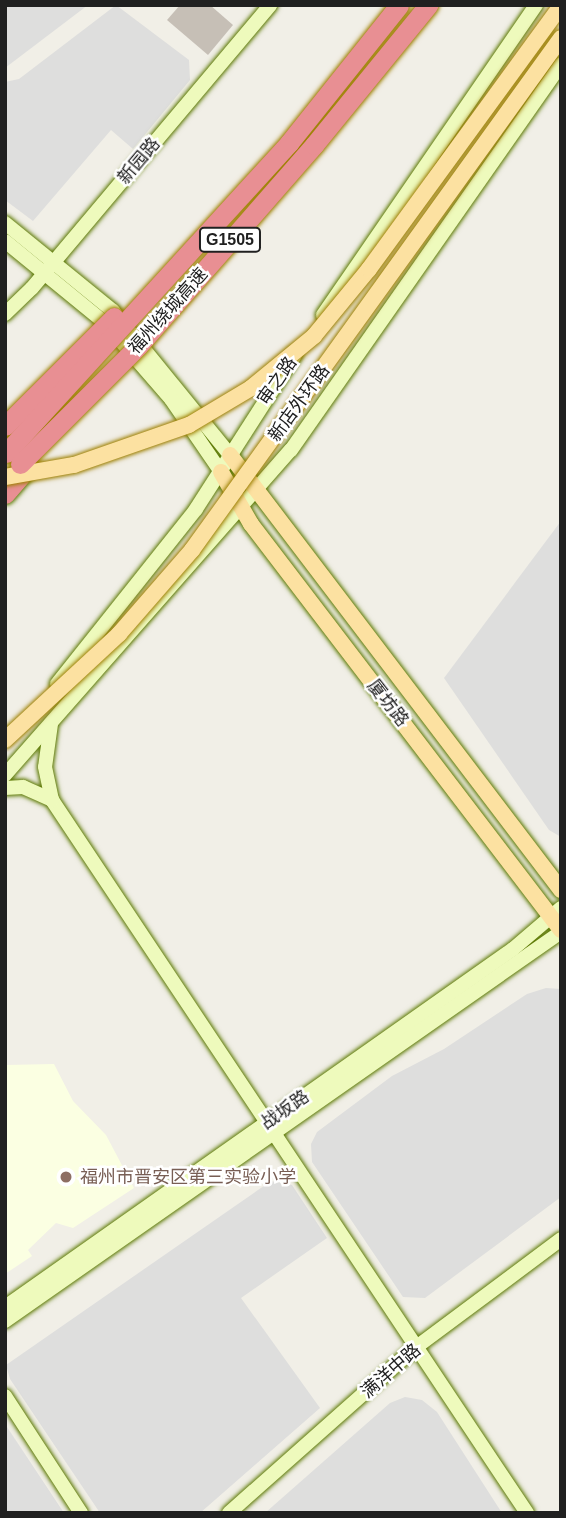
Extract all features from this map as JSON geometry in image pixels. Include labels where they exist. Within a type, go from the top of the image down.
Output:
[{"type":"highway","name":"福州绕城高速","points":[[11,466],[289,143],[400,5]]},
{"type":"highway","name":"福州绕城高速","points":[[11,466],[139,345],[314,145],[428,5]]},
{"type":"highway","points":[[5,426],[289,143]]},
{"type":"highway","points":[[5,494],[11,466]]},
{"type":"main road","name":"新园路","points":[[5,314],[50,267],[270,5]]},
{"type":"main road","name":"审之路","points":[[5,747],[221,472],[536,5]]},
{"type":"main road","name":"新店外环路","points":[[11,466],[86,461],[189,425],[251,388],[314,336],[369,269],[561,6]]},
{"type":"main road","name":"新店外环路","points":[[5,740],[119,634],[191,550],[561,38]]},
{"type":"main road","points":[[5,775],[307,429],[561,64]]},
{"type":"main road","points":[[5,223],[126,346],[187,420],[221,472]]},
{"type":"main road","points":[[5,241],[50,267],[113,311],[230,455]]},
{"type":"main road","name":"厦坊路","points":[[230,455],[561,890]]},
{"type":"main road","name":"厦坊路","points":[[221,472],[240,504],[558,922]]},
{"type":"main road","points":[[51,724],[45,767],[52,800],[527,1513]]},
{"type":"main road","points":[[5,788],[23,787],[52,800]]},
{"type":"main road","name":"战坂路","points":[[5,1321],[558,922]]},
{"type":"main road","name":"战坂路","points":[[5,1307],[270,1128]]},
{"type":"main road","name":"满洋中路","points":[[229,1513],[415,1348],[561,1239]]},
{"type":"main road","points":[[5,1396],[82,1513]]},
{"type":"shaded area","points":[[5,5],[88,5],[5,68]]},
{"type":"shaded area","points":[[116,5],[189,60],[190,80],[133,149],[111,130],[33,221],[5,200],[5,82],[19,79]]},
{"type":"shaded area","points":[[561,521],[561,837],[549,830],[444,678]]},
{"type":"shaded area","points":[[546,988],[561,989],[561,1197],[425,1298],[403,1297],[312,1162],[311,1144],[317,1132],[392,1076],[444,1049],[527,994]]},
{"type":"shaded area","name":"福州市晋安区第三实验小学","points":[[54,1064],[73,1101],[106,1135],[134,1188],[73,1228],[56,1223],[28,1250],[32,1256],[5,1274],[5,1065]]},
{"type":"shaded area","points":[[271,1181],[292,1185],[327,1238],[241,1298],[320,1408],[200,1513],[100,1513],[10,1379],[6,1365]]},
{"type":"shaded area","points":[[405,1397],[422,1400],[437,1412],[502,1513],[265,1513],[390,1403]]},
{"type":"shaded area","points":[[5,1424],[64,1513],[5,1513]]},
{"type":"building","points":[[180,5],[210,5],[233,25],[208,55],[167,20]]},
{"type":"place","name":"福州市晋安区第三实验小学","points":[[66,1177]]}]
